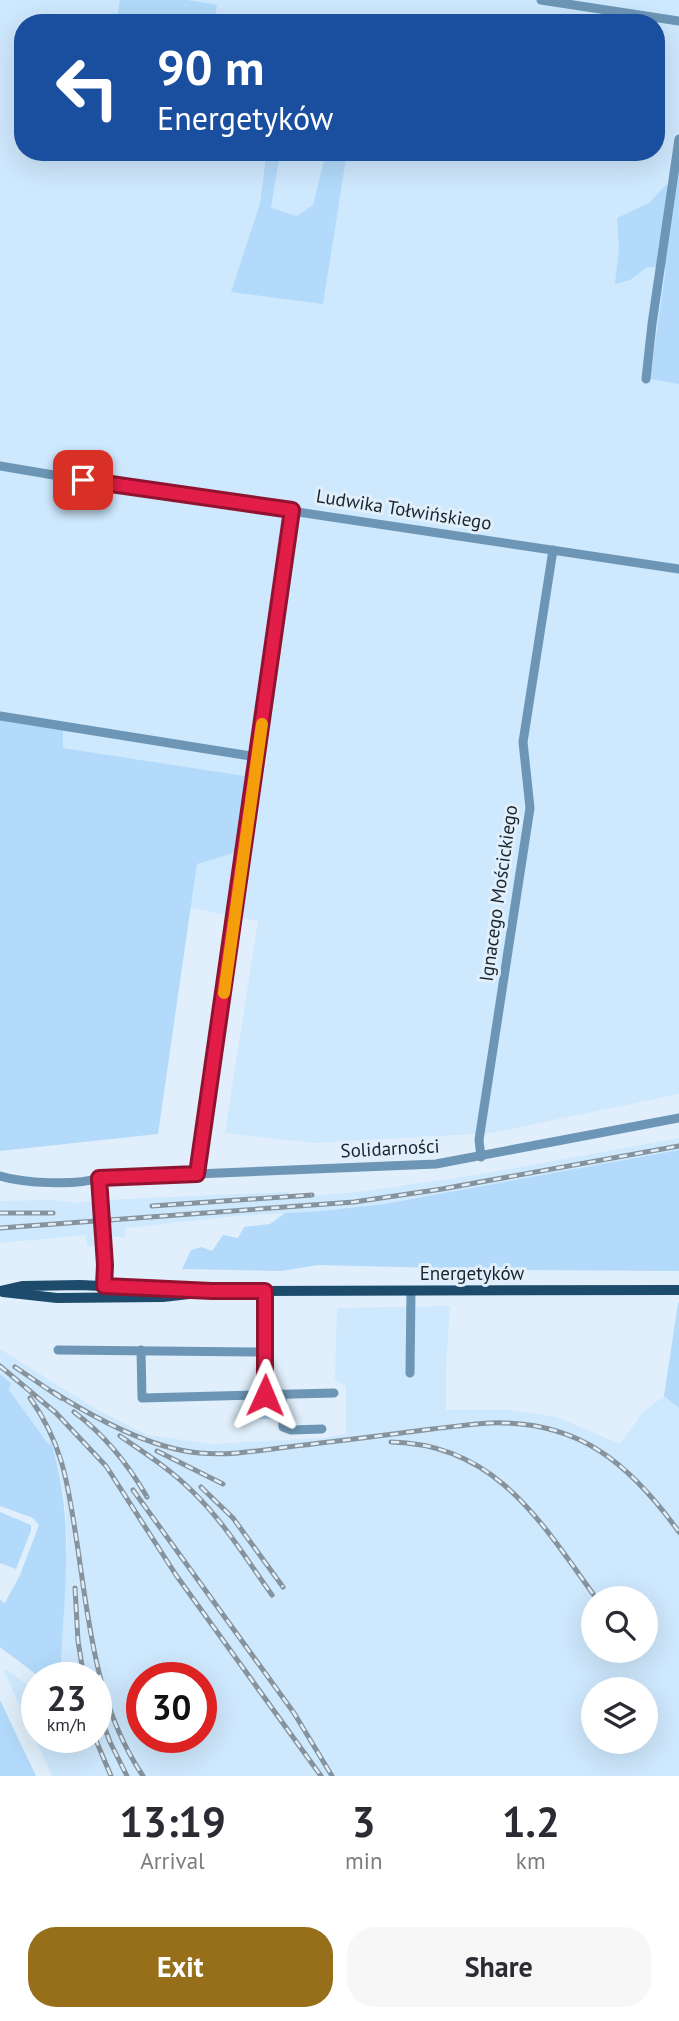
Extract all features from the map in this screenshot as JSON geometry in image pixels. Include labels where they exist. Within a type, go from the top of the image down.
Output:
[{"type":"main road","name":"Energetyków","points":[[0,1292],[23,1286],[104,1286],[212,1291],[679,1290]]},
{"type":"main road","name":"Energetyków","points":[[0,1292],[29,1297],[127,1298],[212,1291]]},
{"type":"street","points":[[541,0],[633,14]]},
{"type":"street","points":[[646,379],[679,139]]},
{"type":"street","name":"Ludwika Tołwińskiego","points":[[0,466],[679,569]]},
{"type":"street","points":[[197,1174],[292,510]]},
{"type":"street","name":"Ignacego Mościckiego","points":[[481,1157],[479,1140],[530,808],[523,742],[553,550]]},
{"type":"street","points":[[0,716],[257,757]]},
{"type":"street","name":"Solidarności","points":[[0,1176],[36,1182],[436,1164],[679,1118]]},
{"type":"street","points":[[99,1178],[104,1286]]},
{"type":"street","points":[[72,1297],[104,1286],[127,1298]]},
{"type":"street","points":[[265,1291],[265,1395]]},
{"type":"street","points":[[410,1373],[411,1291]]},
{"type":"street","points":[[58,1350],[265,1352]]},
{"type":"street","points":[[141,1350],[142,1398],[334,1393]]},
{"type":"street","points":[[282,1394],[283,1427],[291,1430],[322,1429]]},
{"type":"shaded area","points":[[0,0],[679,0],[679,1094],[491,1133],[312,1143],[225,1133],[258,921],[190,908],[197,864],[245,776],[63,748],[0,716]]},
{"type":"shaded area","points":[[120,0],[187,0],[217,5],[216,14],[118,14]]},
{"type":"shaded area","points":[[679,148],[679,384],[650,379],[666,268],[647,267],[630,280],[615,284],[619,247],[617,218],[649,203],[666,185],[672,184]]},
{"type":"shaded area","points":[[265,161],[279,161],[271,208],[297,216],[313,205],[324,161],[346,161],[323,304],[231,292],[260,204]]},
{"type":"shaded area","points":[[0,716],[63,726],[63,748],[245,776],[237,852],[197,864],[158,1134],[0,1151]]},
{"type":"shaded area","points":[[679,1138],[679,1150],[384,1204],[125,1228],[125,1237],[112,1237],[112,1230],[107,1230],[107,1225],[97,1226],[98,1245],[87,1246],[86,1235],[0,1243],[0,1201],[96,1201],[97,1207],[108,1206],[108,1200],[289,1192],[290,1197],[357,1192],[476,1175]]},
{"type":"shaded area","points":[[679,1150],[679,1271],[318,1265],[281,1271],[182,1269],[191,1250],[201,1247],[212,1251],[223,1235],[238,1238],[244,1227],[270,1224],[285,1213],[384,1204]]},
{"type":"shaded area","points":[[679,1303],[679,1408],[664,1396]]},
{"type":"shaded area","points":[[450,1306],[446,1410],[513,1410],[556,1417],[620,1444],[643,1412],[664,1396],[679,1408],[679,1776],[52,1776],[41,1753],[112,1753],[112,1662],[61,1662],[67,1541],[65,1500],[59,1468],[51,1444],[49,1445],[9,1390],[11,1382],[0,1374],[0,1349],[96,1409],[147,1435],[212,1444],[323,1438],[346,1434],[346,1386],[335,1380],[337,1308]]},
{"type":"shaded area","points":[[0,1374],[11,1383],[9,1390],[49,1445],[51,1443],[58,1471],[66,1526],[61,1662],[21,1663],[0,1647],[0,1600],[5,1603],[20,1575],[39,1525],[33,1518],[0,1506]]},
{"type":"shaded area","points":[[244,1399],[279,1399],[278,1419],[245,1419]]},
{"type":"shaded area","points":[[0,1512],[31,1525],[16,1569],[0,1563]]},
{"type":"shaded area","points":[[6,1669],[21,1680],[21,1708],[4,1671]]},
{"type":"shaded area","points":[[0,1700],[21,1744],[21,1753],[25,1753],[36,1776],[0,1776]]},
{"type":"railway","points":[[0,1228],[354,1202],[442,1189],[679,1146]]},
{"type":"railway","points":[[152,1206],[312,1195]]},
{"type":"railway","points":[[0,1213],[53,1213]]},
{"type":"railway","points":[[0,1366],[56,1413],[106,1466],[176,1575],[321,1776]]},
{"type":"railway","points":[[15,1367],[61,1398]]},
{"type":"railway","points":[[53,1392],[86,1412],[142,1438],[199,1453],[247,1452],[483,1423],[522,1424],[550,1429],[576,1438],[621,1467],[641,1486],[679,1532]]},
{"type":"railway","points":[[30,1398],[50,1433],[63,1467],[91,1634],[105,1693],[127,1749],[143,1776]]},
{"type":"railway","points":[[74,1412],[96,1430],[115,1451],[147,1497]]},
{"type":"railway","points":[[120,1436],[185,1484],[215,1516],[272,1595]]},
{"type":"railway","points":[[391,1442],[428,1446],[460,1457],[488,1472],[535,1516],[587,1586]]},
{"type":"railway","points":[[157,1451],[223,1484]]},
{"type":"railway","points":[[201,1487],[233,1518],[283,1587]]},
{"type":"railway","points":[[133,1490],[294,1713],[332,1776]]},
{"type":"railway","points":[[75,1588],[81,1662]]},
{"type":"railway","points":[[112,1746],[127,1776]]},
{"type":"railway","points":[[101,1753],[111,1776]]},
{"type":"slow traffic","points":[[224,993],[262,724]]},
{"type":"route","points":[[83,480],[292,510],[197,1174],[99,1178],[104,1286],[265,1291],[265,1395]]}]
